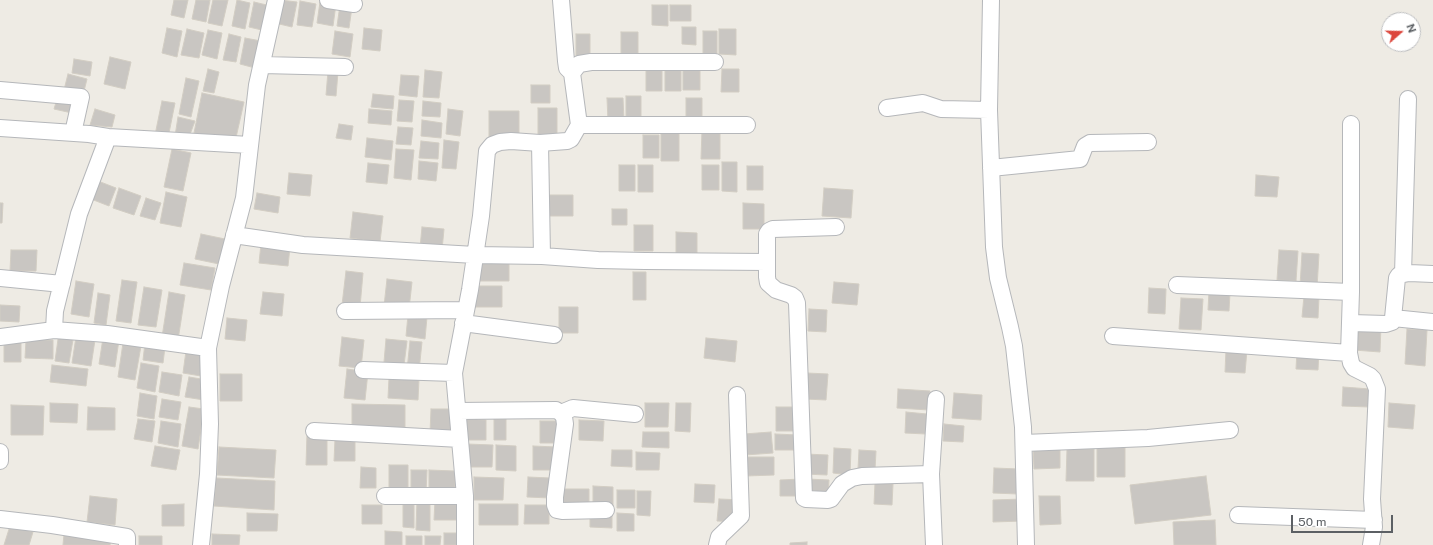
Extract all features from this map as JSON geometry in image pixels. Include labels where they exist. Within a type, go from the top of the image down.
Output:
[{"type":"street","points":[[202,545],[208,474],[210,424],[208,348],[221,286],[244,198],[258,85],[276,0]]},
{"type":"street","points":[[328,0],[354,4]]},
{"type":"street","points":[[465,545],[465,496],[454,373],[475,255],[487,151],[492,145],[500,142],[540,143],[567,141],[571,139],[579,125],[572,73],[567,68],[561,0]]},
{"type":"street","points":[[991,0],[989,110],[995,260],[1014,346],[1024,443],[1026,545]]},
{"type":"street","points":[[572,73],[579,64],[584,62],[715,62]]},
{"type":"street","points":[[262,65],[346,67]]},
{"type":"street","points":[[0,90],[81,97],[73,133]]},
{"type":"street","points":[[1403,274],[1408,99]]},
{"type":"street","points":[[887,108],[923,103],[941,109],[989,110]]},
{"type":"street","points":[[1351,124],[1351,323],[1349,353],[1351,363],[1354,368],[1370,376],[1373,379],[1377,389],[1372,499],[1374,527],[1371,545]]},
{"type":"street","points":[[579,125],[747,125]]},
{"type":"street","points":[[0,128],[108,137],[250,145]]},
{"type":"street","points":[[54,330],[55,311],[79,214],[108,137]]},
{"type":"street","points":[[991,168],[1080,159],[1085,146],[1090,143],[1148,142]]},
{"type":"street","points":[[540,143],[542,256]]},
{"type":"street","points":[[836,227],[773,229],[767,234],[768,283],[776,290],[791,294],[797,303],[804,498],[831,499],[842,484],[852,478],[862,476],[931,474]]},
{"type":"street","points":[[234,235],[303,245],[475,255],[542,256],[614,260],[767,262]]},
{"type":"street","points":[[1351,323],[1386,324],[1392,322],[1394,318],[1397,278],[1399,275],[1433,274]]},
{"type":"street","points":[[0,278],[62,284]]},
{"type":"street","points":[[1177,285],[1351,292]]},
{"type":"street","points":[[345,311],[465,316],[554,336]]},
{"type":"street","points":[[1394,318],[1433,322]]},
{"type":"street","points":[[0,337],[54,330],[107,334],[208,348]]},
{"type":"street","points":[[1113,336],[1349,353]]},
{"type":"street","points":[[363,370],[454,373]]},
{"type":"street","points":[[717,545],[719,537],[742,516],[738,395]]},
{"type":"street","points":[[934,545],[931,474],[936,399]]},
{"type":"street","points":[[561,413],[573,408],[634,414]]},
{"type":"street","points":[[458,411],[556,410],[561,413],[564,417],[565,424],[555,497],[555,505],[557,510],[606,510]]},
{"type":"street","points":[[1024,443],[1135,439],[1230,430]]},
{"type":"street","points":[[314,431],[460,439]]},
{"type":"street","points":[[0,452],[0,461]]},
{"type":"street","points":[[385,496],[465,496]]},
{"type":"street","points":[[1238,516],[1374,520]]},
{"type":"street","points":[[0,519],[52,525],[127,537],[127,545]]},
{"type":"building","points":[[174,0],[188,0],[184,18],[171,15]]},
{"type":"building","points":[[196,0],[210,0],[206,22],[192,19]]},
{"type":"building","points":[[213,0],[228,0],[222,26],[208,23]]},
{"type":"building","points":[[237,0],[250,3],[245,29],[232,26]]},
{"type":"building","points":[[280,0],[297,2],[292,27],[275,23]]},
{"type":"building","points":[[300,1],[316,4],[312,27],[297,25]]},
{"type":"building","points":[[254,2],[271,6],[266,31],[249,27]]},
{"type":"building","points":[[320,2],[336,4],[333,26],[317,23]]},
{"type":"building","points":[[340,5],[352,7],[349,28],[337,26]]},
{"type":"building","points":[[652,5],[668,5],[668,26],[652,25]]},
{"type":"building","points":[[670,5],[691,5],[691,21],[670,21]]},
{"type":"building","points":[[682,27],[696,27],[696,45],[682,44]]},
{"type":"building","points":[[167,28],[182,31],[177,57],[162,53]]},
{"type":"building","points":[[364,28],[382,30],[380,51],[362,49]]},
{"type":"building","points":[[187,29],[204,33],[199,58],[181,55]]},
{"type":"building","points":[[719,29],[736,29],[736,55],[719,54]]},
{"type":"building","points":[[208,30],[222,33],[217,59],[202,55]]},
{"type":"building","points":[[335,31],[353,34],[350,57],[332,54]]},
{"type":"building","points":[[703,31],[717,31],[717,57],[703,57]]},
{"type":"building","points":[[621,32],[638,32],[638,59],[621,59]]},
{"type":"building","points":[[229,34],[241,37],[236,62],[223,60]]},
{"type":"building","points":[[576,34],[590,34],[590,59],[576,59]]},
{"type":"building","points":[[245,38],[261,41],[255,68],[240,64]]},
{"type":"building","points":[[110,57],[131,62],[125,89],[104,84]]},
{"type":"building","points":[[74,59],[92,62],[90,76],[72,73]]},
{"type":"building","points":[[646,67],[662,68],[662,91],[646,91]]},
{"type":"building","points":[[208,69],[219,72],[214,93],[203,91]]},
{"type":"building","points":[[665,69],[681,69],[681,91],[665,91]]},
{"type":"building","points":[[722,69],[739,69],[739,92],[721,92]]},
{"type":"building","points":[[425,70],[442,72],[439,98],[423,97]]},
{"type":"building","points":[[683,70],[700,70],[700,90],[683,90]]},
{"type":"building","points":[[328,71],[338,72],[336,96],[326,95]]},
{"type":"building","points":[[68,74],[87,79],[83,95],[64,90]]},
{"type":"building","points":[[401,75],[419,76],[417,97],[399,95]]},
{"type":"building","points":[[186,78],[199,81],[191,117],[179,114]]},
{"type":"building","points":[[531,85],[550,85],[550,103],[531,103]]},
{"type":"building","points":[[202,93],[244,102],[235,142],[194,133]]},
{"type":"building","points":[[373,94],[394,96],[393,109],[371,107]]},
{"type":"building","points":[[626,96],[641,96],[641,119],[626,119]]},
{"type":"building","points":[[607,98],[623,98],[624,121],[608,121]]},
{"type":"building","points":[[686,98],[702,98],[702,119],[686,119]]},
{"type":"building","points":[[57,99],[74,104],[72,113],[54,109]]},
{"type":"building","points":[[399,100],[414,101],[412,122],[397,121]]},
{"type":"building","points":[[162,101],[175,103],[168,138],[155,135]]},
{"type":"building","points":[[423,101],[441,103],[440,117],[422,116]]},
{"type":"building","points":[[538,108],[557,108],[557,135],[538,135]]},
{"type":"building","points":[[95,109],[115,115],[112,127],[90,125]]},
{"type":"building","points":[[369,109],[392,111],[391,125],[368,123]]},
{"type":"building","points":[[448,109],[463,111],[460,136],[446,134]]},
{"type":"building","points":[[489,111],[519,111],[519,138],[489,138]]},
{"type":"building","points":[[178,117],[195,121],[189,137],[175,136]]},
{"type":"building","points":[[422,120],[442,123],[441,138],[421,136]]},
{"type":"building","points":[[339,124],[353,126],[351,140],[336,138]]},
{"type":"building","points":[[398,127],[413,128],[411,145],[396,144]]},
{"type":"building","points":[[702,130],[720,130],[720,159],[701,159]]},
{"type":"building","points":[[661,131],[679,131],[679,161],[661,161]]},
{"type":"building","points":[[643,135],[659,135],[659,158],[643,158]]},
{"type":"building","points":[[367,138],[393,141],[391,160],[365,157]]},
{"type":"building","points":[[444,140],[459,142],[456,169],[442,168]]},
{"type":"building","points":[[421,141],[439,143],[438,159],[419,158]]},
{"type":"building","points":[[172,149],[191,153],[183,191],[164,187]]},
{"type":"building","points":[[396,149],[414,150],[411,180],[394,178]]},
{"type":"building","points":[[419,161],[438,163],[436,181],[418,179]]},
{"type":"building","points":[[722,162],[737,162],[737,192],[722,191]]},
{"type":"building","points":[[368,163],[389,165],[387,184],[366,182]]},
{"type":"building","points":[[619,165],[635,165],[635,191],[619,191]]},
{"type":"building","points":[[638,165],[653,165],[653,192],[638,192]]},
{"type":"building","points":[[702,165],[719,165],[719,190],[702,190]]},
{"type":"building","points":[[747,166],[763,166],[763,190],[747,190]]},
{"type":"building","points":[[289,173],[312,175],[310,196],[287,194]]},
{"type":"building","points":[[1256,175],[1279,177],[1277,197],[1255,196]]},
{"type":"building","points":[[98,181],[116,188],[109,206],[91,199]]},
{"type":"building","points":[[119,188],[141,196],[134,215],[113,208]]},
{"type":"building","points":[[824,188],[853,190],[851,218],[822,216]]},
{"type":"building","points":[[166,192],[187,197],[181,227],[160,223]]},
{"type":"building","points":[[257,193],[280,197],[278,213],[254,209]]},
{"type":"building","points":[[546,195],[573,195],[573,216],[546,216]]},
{"type":"building","points":[[146,198],[161,203],[155,220],[140,216]]},
{"type":"building","points":[[0,203],[3,203],[2,223],[0,223]]},
{"type":"building","points":[[743,203],[764,204],[764,229],[743,229]]},
{"type":"building","points":[[612,209],[627,209],[627,225],[612,225]]},
{"type":"building","points":[[353,212],[383,216],[380,242],[350,238]]},
{"type":"building","points":[[634,225],[653,225],[653,251],[634,251]]},
{"type":"building","points":[[422,227],[444,229],[442,250],[420,248]]},
{"type":"building","points":[[676,232],[697,233],[697,253],[676,253]]},
{"type":"building","points":[[201,234],[225,239],[219,264],[195,259]]},
{"type":"building","points":[[261,244],[290,247],[288,266],[259,263]]},
{"type":"building","points":[[11,250],[37,250],[36,271],[10,271]]},
{"type":"building","points":[[1279,250],[1298,251],[1296,281],[1277,280]]},
{"type":"building","points":[[1302,253],[1319,254],[1317,288],[1300,286]]},
{"type":"building","points":[[184,263],[215,268],[211,290],[180,285]]},
{"type":"building","points":[[479,263],[509,263],[509,281],[479,281]]},
{"type":"building","points":[[346,271],[363,273],[360,307],[342,305]]},
{"type":"building","points":[[633,272],[646,272],[646,300],[633,300]]},
{"type":"building","points":[[387,279],[412,282],[409,309],[384,306]]},
{"type":"building","points":[[122,280],[137,282],[131,323],[116,321]]},
{"type":"building","points":[[76,281],[94,284],[89,317],[71,314]]},
{"type":"building","points":[[834,282],[859,284],[857,305],[832,303]]},
{"type":"building","points":[[475,286],[502,286],[502,307],[474,307]]},
{"type":"building","points":[[144,287],[162,290],[156,327],[138,325]]},
{"type":"building","points":[[1149,288],[1166,289],[1165,314],[1148,313]]},
{"type":"building","points":[[1209,291],[1230,293],[1229,311],[1208,310]]},
{"type":"building","points":[[169,292],[185,295],[178,340],[162,337]]},
{"type":"building","points":[[263,292],[284,294],[282,316],[260,314]]},
{"type":"building","points":[[98,293],[110,295],[106,325],[94,323]]},
{"type":"building","points":[[1304,296],[1319,297],[1318,318],[1302,317]]},
{"type":"building","points":[[1181,298],[1203,299],[1201,330],[1179,329]]},
{"type":"building","points":[[0,305],[20,306],[19,322],[0,321]]},
{"type":"building","points":[[559,307],[578,307],[578,333],[559,333]]},
{"type":"building","points":[[809,309],[827,310],[826,332],[808,331]]},
{"type":"building","points":[[408,315],[427,317],[425,339],[406,336]]},
{"type":"building","points":[[227,318],[247,320],[245,341],[225,339]]},
{"type":"building","points":[[1355,324],[1381,325],[1380,352],[1354,350]]},
{"type":"building","points":[[1407,329],[1427,330],[1425,366],[1405,364]]},
{"type":"building","points":[[59,332],[74,334],[69,363],[55,361]]},
{"type":"building","points":[[76,337],[95,340],[91,366],[72,363]]},
{"type":"building","points":[[342,337],[364,340],[361,368],[339,366]]},
{"type":"building","points":[[103,338],[119,340],[115,367],[99,364]]},
{"type":"building","points":[[706,338],[737,341],[735,362],[704,358]]},
{"type":"building","points":[[4,339],[21,339],[21,362],[4,362]]},
{"type":"building","points":[[386,339],[407,341],[404,365],[384,362]]},
{"type":"building","points":[[26,340],[53,340],[53,359],[25,358]]},
{"type":"building","points":[[410,341],[422,342],[419,371],[407,370]]},
{"type":"building","points":[[123,343],[141,346],[135,380],[118,377]]},
{"type":"building","points":[[145,343],[165,347],[163,363],[143,360]]},
{"type":"building","points":[[1226,349],[1247,350],[1245,373],[1225,372]]},
{"type":"building","points":[[1297,350],[1319,351],[1318,370],[1296,369]]},
{"type":"building","points":[[186,351],[204,354],[201,376],[183,373]]},
{"type":"building","points":[[141,363],[159,366],[155,392],[137,388]]},
{"type":"building","points":[[52,365],[88,369],[86,386],[50,382]]},
{"type":"building","points":[[347,369],[368,372],[365,400],[344,398]]},
{"type":"building","points":[[162,372],[182,375],[179,396],[159,392]]},
{"type":"building","points":[[807,373],[828,374],[826,400],[805,399]]},
{"type":"building","points":[[220,374],[242,374],[242,401],[220,401]]},
{"type":"building","points":[[189,377],[207,380],[204,400],[185,397]]},
{"type":"building","points":[[389,378],[419,379],[418,400],[388,398]]},
{"type":"building","points":[[1343,387],[1370,389],[1369,407],[1342,406]]},
{"type":"building","points":[[898,389],[930,391],[929,410],[897,408]]},
{"type":"building","points":[[140,393],[157,396],[154,419],[137,416]]},
{"type":"building","points":[[954,393],[982,395],[981,420],[952,418]]},
{"type":"building","points":[[162,399],[181,402],[178,420],[159,417]]},
{"type":"building","points":[[50,403],[78,404],[77,423],[50,422]]},
{"type":"building","points":[[645,403],[669,403],[668,427],[645,427]]},
{"type":"building","points":[[676,403],[691,403],[690,432],[675,431]]},
{"type":"building","points":[[1389,403],[1415,405],[1413,429],[1388,427]]},
{"type":"building","points":[[352,404],[405,405],[405,429],[352,428]]},
{"type":"building","points":[[11,405],[44,406],[43,435],[11,435]]},
{"type":"building","points":[[88,407],[115,408],[115,430],[87,430]]},
{"type":"building","points":[[189,407],[204,409],[198,449],[182,446]]},
{"type":"building","points":[[776,407],[797,407],[797,431],[776,431]]},
{"type":"building","points":[[431,409],[454,409],[453,433],[430,433]]},
{"type":"building","points":[[906,412],[927,414],[926,434],[905,433]]},
{"type":"building","points":[[138,419],[155,421],[152,442],[134,439]]},
{"type":"building","points":[[466,419],[486,420],[486,440],[465,440]]},
{"type":"building","points":[[494,419],[506,419],[506,440],[494,440]]},
{"type":"building","points":[[579,420],[604,421],[603,441],[579,440]]},
{"type":"building","points":[[161,421],[181,424],[178,447],[158,443]]},
{"type":"building","points":[[540,421],[559,421],[559,443],[540,443]]},
{"type":"building","points":[[944,424],[964,426],[963,442],[943,441]]},
{"type":"building","points":[[643,432],[669,432],[669,448],[642,447]]},
{"type":"building","points":[[771,432],[773,453],[745,455],[744,434]]},
{"type":"building","points":[[307,434],[327,434],[327,465],[306,465]]},
{"type":"building","points":[[775,434],[798,435],[797,450],[775,450]]},
{"type":"building","points":[[335,439],[355,439],[355,461],[334,461]]},
{"type":"building","points":[[1060,443],[1060,468],[1034,469],[1033,444]]},
{"type":"building","points":[[467,444],[493,445],[492,467],[467,467]]},
{"type":"building","points":[[496,445],[516,446],[516,471],[496,470]]},
{"type":"building","points":[[1125,445],[1125,477],[1097,477],[1097,446]]},
{"type":"building","points":[[155,446],[180,450],[176,470],[151,466]]},
{"type":"building","points":[[533,446],[556,447],[556,470],[533,470]]},
{"type":"building","points":[[219,447],[276,450],[274,478],[217,475]]},
{"type":"building","points":[[834,448],[851,449],[850,475],[833,473]]},
{"type":"building","points":[[1067,449],[1094,449],[1094,481],[1066,481]]},
{"type":"building","points":[[612,450],[632,450],[632,467],[611,466]]},
{"type":"building","points":[[859,450],[876,451],[875,470],[858,469]]},
{"type":"building","points":[[636,452],[660,453],[659,470],[636,470]]},
{"type":"building","points":[[805,454],[828,455],[827,475],[804,474]]},
{"type":"building","points":[[746,457],[774,457],[774,475],[746,476]]},
{"type":"building","points":[[389,465],[408,465],[408,494],[389,493]]},
{"type":"building","points":[[361,467],[376,468],[376,488],[360,488]]},
{"type":"building","points":[[994,468],[1019,469],[1018,494],[993,493]]},
{"type":"building","points":[[411,470],[427,470],[426,493],[411,492]]},
{"type":"building","points":[[429,470],[455,471],[455,494],[429,494]]},
{"type":"building","points":[[1206,476],[1211,515],[1135,524],[1130,485]]},
{"type":"building","points":[[474,477],[504,478],[503,500],[474,500]]},
{"type":"building","points":[[528,477],[550,478],[550,498],[527,497]]},
{"type":"building","points":[[216,478],[275,481],[274,510],[214,506]]},
{"type":"building","points":[[801,479],[801,496],[780,496],[780,480]]},
{"type":"building","points":[[807,479],[829,480],[828,497],[806,496]]},
{"type":"building","points":[[875,483],[893,484],[892,505],[874,504]]},
{"type":"building","points":[[695,484],[715,485],[714,503],[694,502]]},
{"type":"building","points":[[593,486],[613,487],[613,508],[593,508]]},
{"type":"building","points":[[564,489],[589,489],[589,507],[563,506]]},
{"type":"building","points":[[617,490],[635,490],[635,508],[617,508]]},
{"type":"building","points":[[637,491],[651,491],[650,516],[637,515]]},
{"type":"building","points":[[90,496],[117,499],[115,525],[87,522]]},
{"type":"building","points":[[1039,496],[1060,496],[1061,524],[1040,525]]},
{"type":"building","points":[[435,499],[461,500],[460,520],[434,520]]},
{"type":"building","points":[[719,499],[744,500],[743,522],[717,521]]},
{"type":"building","points":[[1022,499],[1023,521],[993,522],[993,500]]},
{"type":"building","points":[[417,500],[430,500],[430,531],[416,530]]},
{"type":"building","points":[[403,502],[414,502],[414,528],[403,527]]},
{"type":"building","points":[[184,504],[184,526],[162,526],[162,505]]},
{"type":"building","points":[[479,504],[518,504],[518,525],[479,525]]},
{"type":"building","points":[[362,505],[382,505],[382,524],[362,524]]},
{"type":"building","points":[[525,505],[549,505],[549,524],[524,524]]},
{"type":"building","points":[[590,512],[612,513],[612,528],[590,527]]},
{"type":"building","points":[[247,513],[278,514],[277,531],[247,531]]},
{"type":"building","points":[[617,513],[634,514],[634,531],[617,531]]},
{"type":"building","points":[[1215,520],[1216,545],[1174,545],[1173,522]]},
{"type":"building","points":[[10,526],[33,532],[29,545],[4,545]]},
{"type":"building","points":[[385,531],[402,532],[402,545],[385,545]]},
{"type":"building","points":[[444,533],[459,533],[459,545],[444,545]]},
{"type":"building","points":[[64,534],[111,539],[110,545],[63,545]]},
{"type":"building","points":[[212,534],[240,535],[239,545],[212,545]]},
{"type":"building","points":[[139,536],[162,536],[162,545],[139,545]]},
{"type":"building","points":[[406,536],[422,536],[422,545],[406,545]]},
{"type":"building","points":[[425,536],[441,536],[440,545],[425,545]]},
{"type":"building","points":[[807,542],[807,545],[790,545],[790,543]]}]
